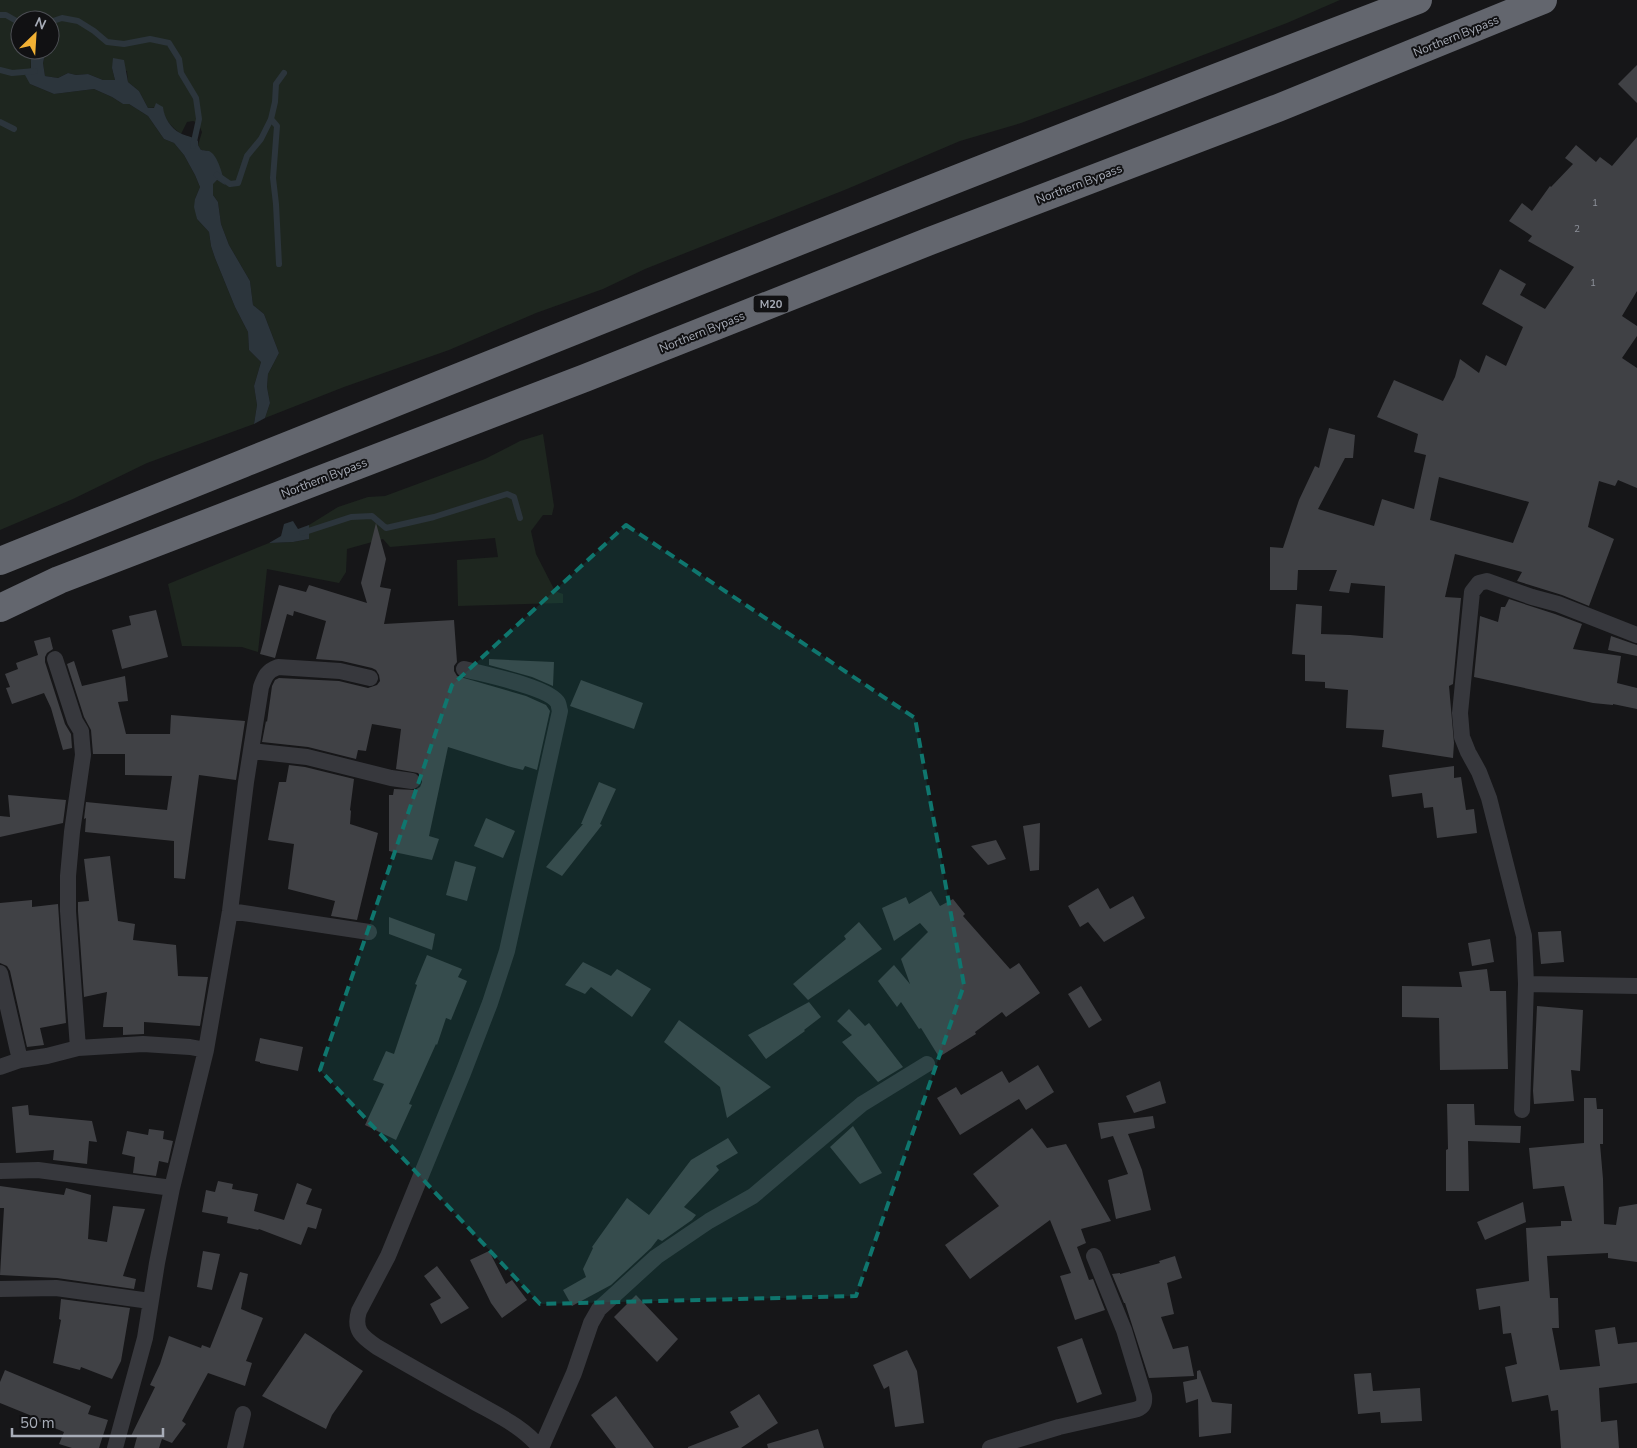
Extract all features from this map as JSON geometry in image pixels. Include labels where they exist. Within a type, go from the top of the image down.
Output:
[{"type":"highway","points":[[0,561],[556,338],[1241,67],[1418,0]]},
{"type":"highway","name":"Northern Bypass","points":[[0,608],[59,580],[585,378],[930,241],[1278,108],[1543,0]]},
{"type":"street","points":[[1522,1110],[1526,984],[1524,936],[1489,798],[1462,737],[1460,713],[1472,592],[1479,583],[1486,581],[1532,598],[1558,604],[1637,635]]},
{"type":"street","points":[[55,659],[80,731],[83,754],[68,876],[68,911],[78,1048]]},
{"type":"street","points":[[115,1448],[145,1338],[150,1301],[172,1188],[206,1050],[230,911],[246,782],[264,677],[270,670],[278,667],[332,670],[356,673],[370,678]]},
{"type":"street","points":[[464,670],[520,684],[543,692],[558,702],[560,711],[507,951],[490,1003],[463,1073],[388,1256],[356,1319],[357,1327],[362,1336],[377,1347],[503,1418],[534,1440],[540,1448],[574,1373],[591,1322],[599,1309],[656,1257],[709,1221],[753,1196],[862,1104],[927,1064]]},
{"type":"street","points":[[252,751],[306,757],[383,776],[412,781]]},
{"type":"street","points":[[230,911],[369,932]]},
{"type":"street","points":[[0,973],[20,1060]]},
{"type":"street","points":[[1526,984],[1637,986]]},
{"type":"street","points":[[0,1067],[20,1060],[47,1056],[78,1048],[143,1044],[206,1050]]},
{"type":"street","points":[[0,1171],[38,1170],[172,1188]]},
{"type":"street","points":[[990,1448],[1059,1427],[1134,1410],[1144,1405],[1144,1396],[1124,1330],[1094,1256]]},
{"type":"street","points":[[0,1289],[56,1288],[150,1301]]},
{"type":"street","points":[[235,1448],[243,1414]]},
{"type":"highlighted area","points":[[626,525],[915,718],[964,985],[856,1296],[540,1304],[320,1070],[452,685]]},
{"type":"shaded area","points":[[0,0],[1340,0],[1287,23],[1143,78],[1021,123],[960,141],[847,189],[645,269],[603,289],[536,313],[449,350],[344,387],[265,418],[270,403],[267,387],[268,374],[279,353],[264,314],[253,305],[250,281],[229,245],[221,224],[218,202],[213,195],[213,183],[217,180],[225,184],[208,151],[201,150],[198,145],[202,132],[198,123],[193,121],[187,122],[181,134],[167,119],[162,107],[148,108],[139,91],[128,82],[127,71],[112,68],[115,80],[103,80],[88,74],[76,75],[68,73],[58,78],[45,76],[44,60],[60,60],[60,10],[10,10],[10,60],[31,60],[30,84],[54,94],[94,89],[123,104],[129,104],[148,116],[164,139],[174,143],[184,155],[200,187],[195,199],[197,219],[209,232],[215,258],[235,307],[248,332],[249,350],[261,362],[254,386],[257,405],[254,424],[147,463],[73,499],[0,530]]},
{"type":"shaded area","points":[[113,58],[124,60],[128,82],[139,91],[148,108],[154,108],[156,103],[163,107],[166,119],[174,128],[180,133],[198,141],[201,150],[209,151],[215,157],[220,166],[225,185],[217,180],[213,184],[213,195],[218,202],[221,224],[229,245],[250,281],[253,305],[264,314],[279,353],[268,374],[267,387],[270,403],[265,418],[254,424],[257,405],[254,386],[261,362],[249,350],[248,332],[235,307],[215,258],[209,232],[197,219],[194,207],[200,187],[184,155],[174,143],[164,139],[148,116],[129,104],[123,104],[94,89],[54,94],[30,84],[25,75],[31,68],[31,60],[44,60],[45,76],[58,78],[68,73],[76,75],[88,74],[103,80],[115,80],[112,68]]},
{"type":"shaded area","points":[[543,434],[554,506],[552,515],[543,515],[531,531],[536,554],[555,591],[563,594],[563,603],[458,606],[457,560],[498,557],[495,538],[390,547],[383,539],[347,549],[346,572],[339,583],[267,569],[258,652],[242,647],[182,646],[168,584],[269,543],[309,539],[309,525],[338,507],[368,497],[385,496],[485,459],[520,441]]},
{"type":"shaded area","points":[[293,521],[298,529],[309,525],[309,539],[269,543],[281,536],[284,524]]},
{"type":"building","points":[[1637,65],[1637,103],[1618,84]]},
{"type":"building","points":[[1637,137],[1637,291],[1622,316],[1637,326],[1637,336],[1622,358],[1637,368],[1637,488],[1618,480],[1615,486],[1599,481],[1588,527],[1614,539],[1589,606],[1562,595],[1517,581],[1522,572],[1455,554],[1445,597],[1461,598],[1453,684],[1449,686],[1454,743],[1453,758],[1382,747],[1384,730],[1346,728],[1348,690],[1325,688],[1325,682],[1305,681],[1305,655],[1292,654],[1296,604],[1322,606],[1321,634],[1383,638],[1385,586],[1351,583],[1349,593],[1329,591],[1337,570],[1298,570],[1297,590],[1270,590],[1270,547],[1283,548],[1299,500],[1315,466],[1319,468],[1329,428],[1355,435],[1353,458],[1345,458],[1318,509],[1374,526],[1382,499],[1414,509],[1426,455],[1414,452],[1418,434],[1377,417],[1394,380],[1443,401],[1455,377],[1460,359],[1479,373],[1486,355],[1506,366],[1523,327],[1482,304],[1500,269],[1526,284],[1520,295],[1545,309],[1574,267],[1528,241],[1532,236],[1509,221],[1522,203],[1532,211],[1550,186],[1573,164],[1565,158],[1576,145],[1596,162],[1600,157],[1612,166]],"holes":[[[1439,477],[1529,502],[1513,543],[1430,520]]]},
{"type":"building","points":[[376,523],[386,559],[380,587],[391,589],[384,624],[454,620],[457,662],[454,666],[454,671],[457,676],[526,696],[546,705],[550,711],[537,770],[525,766],[523,770],[511,767],[448,747],[429,836],[439,839],[432,860],[389,851],[389,795],[393,795],[394,789],[415,790],[420,787],[422,782],[418,773],[396,769],[401,729],[372,724],[366,751],[358,750],[356,759],[308,747],[262,742],[272,686],[275,680],[279,678],[339,681],[368,688],[377,685],[380,681],[376,670],[372,668],[342,661],[316,659],[326,621],[294,611],[293,616],[287,614],[275,658],[260,654],[279,585],[306,592],[309,585],[367,603],[361,583]]},
{"type":"building","points":[[1509,599],[1582,624],[1573,649],[1621,656],[1617,683],[1637,688],[1637,709],[1613,704],[1593,703],[1474,677],[1480,616],[1498,622],[1501,607],[1505,607]]},
{"type":"building","points":[[156,610],[168,657],[122,669],[112,630],[131,625],[129,616]]},
{"type":"building","points":[[1611,636],[1637,645],[1637,656],[1608,650]]},
{"type":"building","points":[[50,637],[53,649],[47,653],[45,662],[65,724],[71,734],[72,748],[63,750],[51,708],[44,693],[12,704],[6,688],[10,687],[5,674],[18,669],[16,663],[38,655],[34,641]]},
{"type":"building","points":[[489,659],[554,662],[553,686],[532,677],[489,665]]},
{"type":"building","points":[[74,661],[82,686],[125,676],[128,701],[118,702],[126,734],[170,734],[171,715],[245,721],[236,780],[199,775],[185,879],[174,878],[174,841],[85,832],[86,802],[167,810],[172,776],[125,775],[125,754],[93,754],[91,730],[84,717],[67,664]]},
{"type":"building","points":[[581,680],[643,703],[634,729],[570,706]]},
{"type":"building","points":[[289,765],[354,779],[350,824],[378,833],[357,920],[331,916],[335,901],[288,889],[294,844],[268,840],[279,782],[286,782]]},
{"type":"building","points":[[1454,766],[1454,778],[1461,777],[1466,810],[1474,809],[1477,833],[1437,838],[1433,807],[1424,808],[1422,793],[1392,797],[1389,775]]},
{"type":"building","points":[[599,782],[616,789],[600,824],[602,825],[562,876],[546,867],[583,824],[581,824]]},
{"type":"building","points":[[8,795],[66,800],[63,823],[0,837],[0,816],[10,817]]},
{"type":"building","points":[[486,818],[515,831],[503,858],[474,846]]},
{"type":"building","points":[[1040,823],[1039,870],[1030,871],[1023,826]]},
{"type":"building","points":[[996,840],[1006,859],[988,865],[971,846]]},
{"type":"building","points":[[110,856],[118,921],[135,924],[133,940],[176,945],[178,976],[208,977],[200,1026],[144,1022],[144,1034],[123,1035],[123,1027],[103,1027],[107,992],[84,997],[78,902],[89,901],[84,859]]},
{"type":"building","points":[[455,861],[476,867],[467,901],[446,895]]},
{"type":"building","points":[[1098,888],[1110,909],[1133,896],[1145,918],[1104,942],[1088,922],[1080,927],[1068,906]]},
{"type":"building","points":[[931,891],[940,906],[953,899],[965,914],[963,916],[1010,969],[1019,963],[1040,993],[1006,1017],[1002,1012],[975,1032],[976,1034],[939,1057],[921,1028],[919,1029],[901,1002],[897,1007],[878,981],[894,965],[910,984],[901,959],[928,932],[920,923],[894,941],[882,908],[906,897],[909,904]]},
{"type":"building","points":[[32,900],[32,907],[58,904],[66,1023],[40,1028],[44,1045],[27,1047],[10,971],[7,966],[0,963],[0,903]]},
{"type":"building","points":[[389,917],[435,934],[432,950],[389,934]]},
{"type":"building","points":[[859,922],[882,949],[808,1000],[793,984],[846,939],[844,936]]},
{"type":"building","points":[[1561,931],[1564,962],[1541,964],[1538,932]]},
{"type":"building","points":[[1490,939],[1494,962],[1472,966],[1468,943]]},
{"type":"building","points":[[427,955],[462,969],[458,977],[467,981],[451,1020],[446,1018],[437,1045],[409,1104],[412,1105],[396,1140],[365,1125],[384,1084],[373,1080],[386,1051],[394,1054],[417,985],[415,984]]},
{"type":"building","points":[[583,962],[611,976],[617,969],[651,989],[632,1017],[591,987],[585,994],[565,985]]},
{"type":"building","points":[[1487,969],[1490,991],[1506,991],[1508,1069],[1440,1070],[1439,1018],[1402,1017],[1402,986],[1462,987],[1459,972]]},
{"type":"building","points":[[1081,986],[1102,1020],[1089,1028],[1068,994]]},
{"type":"building","points":[[809,1002],[821,1017],[766,1059],[748,1035]]},
{"type":"building","points":[[1537,1006],[1583,1010],[1580,1071],[1571,1070],[1574,1101],[1534,1104]]},
{"type":"building","points":[[849,1009],[865,1026],[869,1023],[903,1067],[878,1082],[842,1042],[852,1035],[837,1021]]},
{"type":"building","points":[[679,1020],[771,1087],[727,1118],[720,1087],[664,1042]]},
{"type":"building","points":[[260,1038],[303,1047],[298,1071],[255,1061]]},
{"type":"building","points":[[1038,1065],[1054,1092],[1026,1110],[1019,1099],[960,1135],[937,1098],[956,1087],[961,1095],[1002,1071],[1009,1083]]},
{"type":"building","points":[[1160,1081],[1166,1103],[1134,1113],[1126,1096]]},
{"type":"building","points":[[1584,1098],[1596,1098],[1597,1109],[1603,1109],[1603,1144],[1600,1144],[1604,1224],[1616,1225],[1619,1207],[1637,1204],[1637,1262],[1608,1258],[1608,1253],[1547,1256],[1550,1298],[1558,1298],[1559,1328],[1552,1328],[1560,1370],[1600,1366],[1595,1330],[1615,1327],[1618,1344],[1637,1342],[1637,1383],[1599,1388],[1601,1422],[1617,1420],[1619,1448],[1561,1448],[1558,1410],[1551,1411],[1548,1395],[1512,1402],[1505,1367],[1517,1364],[1511,1333],[1503,1334],[1500,1306],[1479,1310],[1476,1289],[1529,1281],[1526,1228],[1561,1226],[1561,1221],[1572,1221],[1564,1186],[1533,1189],[1529,1148],[1584,1143]]},
{"type":"building","points":[[1447,1104],[1474,1104],[1475,1125],[1521,1126],[1520,1143],[1468,1141],[1469,1191],[1446,1191],[1446,1150],[1448,1149]]},
{"type":"building","points":[[28,1105],[29,1115],[92,1121],[97,1142],[89,1141],[87,1164],[53,1160],[54,1150],[16,1153],[12,1107]]},
{"type":"building","points":[[1153,1116],[1155,1128],[1128,1134],[1142,1170],[1151,1210],[1116,1219],[1108,1180],[1128,1174],[1113,1136],[1101,1139],[1098,1123]]},
{"type":"building","points":[[853,1126],[882,1173],[860,1184],[830,1147]]},
{"type":"building","points":[[1032,1128],[1047,1148],[1066,1144],[1111,1221],[1081,1229],[1086,1243],[1077,1247],[1089,1280],[1093,1279],[1105,1310],[1075,1320],[1060,1276],[1071,1273],[1050,1220],[970,1279],[945,1245],[999,1206],[973,1174]]},
{"type":"building","points":[[149,1129],[164,1131],[163,1139],[173,1141],[168,1163],[159,1161],[156,1176],[133,1173],[135,1157],[122,1154],[127,1131],[148,1135]]},
{"type":"building","points":[[728,1138],[738,1153],[716,1166],[719,1170],[684,1207],[696,1215],[692,1220],[662,1241],[658,1239],[651,1248],[611,1285],[572,1306],[563,1290],[586,1277],[583,1269],[592,1247],[627,1198],[649,1215],[691,1160]]},
{"type":"building","points":[[218,1181],[233,1184],[232,1189],[258,1194],[254,1211],[284,1220],[297,1183],[312,1189],[306,1204],[322,1209],[316,1229],[308,1227],[301,1245],[259,1229],[227,1223],[228,1217],[202,1212],[206,1190],[215,1192]]},
{"type":"building","points":[[0,1186],[64,1195],[66,1188],[91,1195],[88,1239],[107,1242],[113,1206],[145,1209],[123,1276],[136,1279],[134,1289],[57,1278],[0,1275],[4,1208],[0,1208]]},
{"type":"building","points":[[1523,1202],[1526,1222],[1485,1240],[1477,1222]]},
{"type":"building","points":[[203,1251],[220,1254],[212,1290],[197,1287]]},
{"type":"building","points":[[489,1251],[506,1284],[512,1280],[527,1300],[502,1318],[491,1303],[470,1260]]},
{"type":"building","points":[[1175,1256],[1182,1278],[1167,1283],[1174,1314],[1161,1317],[1173,1349],[1188,1346],[1194,1376],[1149,1378],[1125,1303],[1112,1274],[1120,1274],[1160,1263],[1159,1261]]},
{"type":"building","points":[[437,1266],[469,1308],[441,1324],[430,1304],[441,1298],[424,1276]]},
{"type":"building","points":[[240,1272],[248,1274],[241,1309],[263,1318],[246,1361],[252,1363],[245,1386],[208,1373],[182,1421],[186,1424],[172,1443],[162,1439],[159,1448],[134,1448],[137,1437],[131,1436],[155,1387],[150,1385],[160,1364],[169,1336],[201,1348],[202,1345],[210,1348]]},
{"type":"building","points":[[636,1295],[678,1339],[657,1362],[614,1317]]},
{"type":"building","points":[[61,1299],[130,1308],[121,1361],[112,1379],[81,1367],[80,1370],[53,1363],[61,1320],[59,1319]]},
{"type":"building","points":[[305,1333],[363,1371],[332,1415],[326,1429],[262,1396]]},
{"type":"building","points":[[1082,1338],[1102,1394],[1077,1403],[1057,1347]]},
{"type":"building","points":[[907,1350],[917,1371],[924,1423],[895,1427],[889,1386],[884,1389],[873,1365]]},
{"type":"building","points":[[5,1370],[91,1406],[88,1414],[108,1420],[99,1448],[72,1448],[59,1444],[64,1432],[0,1403],[0,1382]]},
{"type":"building","points":[[1200,1370],[1212,1402],[1232,1404],[1231,1433],[1199,1437],[1198,1399],[1186,1403],[1183,1382],[1197,1379],[1197,1371]]},
{"type":"building","points":[[1371,1373],[1373,1391],[1420,1388],[1422,1421],[1381,1423],[1380,1412],[1358,1414],[1354,1374]]},
{"type":"building","points":[[759,1394],[778,1423],[741,1448],[688,1448],[739,1427],[730,1412]]},
{"type":"building","points":[[616,1396],[654,1448],[616,1448],[591,1415]]},
{"type":"building","points":[[818,1429],[824,1448],[768,1448],[767,1444]]},
{"type":"waterway","points":[[0,15],[10,17]]},
{"type":"waterway","points":[[60,19],[78,21],[107,42],[124,44],[150,39],[169,43],[179,59],[181,73],[196,98],[199,119],[193,146]]},
{"type":"waterway","points":[[0,70],[12,73],[35,71]]},
{"type":"waterway","points":[[217,175],[230,184],[238,183],[247,156],[261,139],[271,119],[275,102],[276,84],[284,73]]},
{"type":"waterway","points":[[271,119],[277,126],[273,178],[279,264]]},
{"type":"waterway","points":[[0,122],[14,129]]},
{"type":"waterway","points":[[302,533],[351,517],[372,516],[386,528],[434,517],[507,494],[514,497],[520,518]]}]
